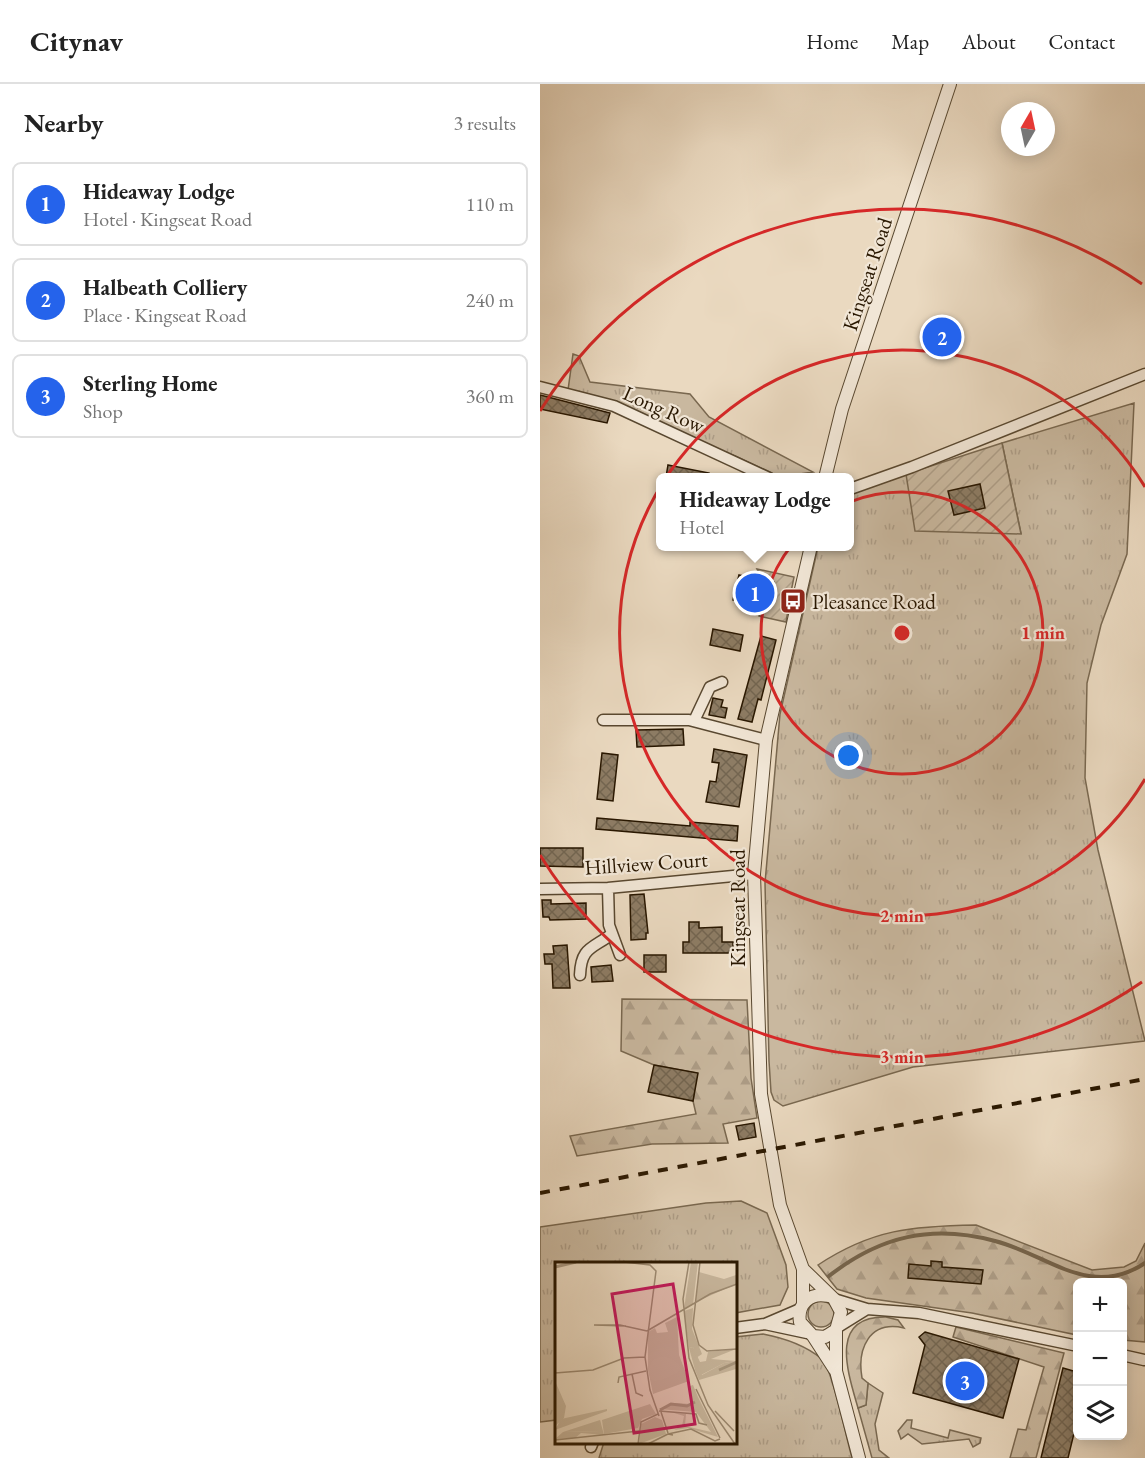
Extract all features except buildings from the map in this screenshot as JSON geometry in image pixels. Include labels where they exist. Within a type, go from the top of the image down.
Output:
[{"type":"street","name":"Kingseat Road","points":[[826,473],[842,409],[950,84]]},
{"type":"street","points":[[854,487],[912,467],[1145,374]]},
{"type":"street","name":"Long Row","points":[[540,387],[614,406],[760,473]]},
{"type":"street","name":"Kingseat Road","points":[[810,551],[766,740],[754,874],[761,1094],[780,1205],[802,1269],[800,1322],[836,1371]]},
{"type":"street","points":[[694,721],[710,687],[722,682]]},
{"type":"street","points":[[603,720],[694,721],[766,740]]},
{"type":"street","name":"Hillview Court","points":[[540,889],[608,888],[754,874]]},
{"type":"street","points":[[608,888],[609,925],[620,955]]},
{"type":"street","points":[[580,975],[581,958],[585,951],[612,933]]},
{"type":"street","name":"Kingseat Road","points":[[802,1269],[831,1298],[841,1312],[837,1329],[836,1371],[859,1458]]},
{"type":"street","points":[[736,1328],[765,1324],[801,1306],[813,1295],[867,1309],[920,1313],[1073,1345]]},
{"type":"street","points":[[765,1324],[825,1337],[867,1309]]},
{"type":"street","points":[[1127,1356],[1144,1360]]},
{"type":"green space","points":[[573,354],[579,356],[590,382],[690,394],[709,417],[813,472],[771,473],[735,456],[568,390]]},
{"type":"green space","points":[[1134,403],[1127,554],[1101,625],[1087,683],[1085,778],[1098,850],[1145,1041],[913,1067],[783,1106],[774,1100],[771,1092],[765,883],[780,714],[817,551],[854,551],[854,493],[906,474],[1021,533],[1002,443]]},
{"type":"green space","points":[[1002,443],[1021,534],[915,531],[906,474]]},
{"type":"green space","points":[[757,569],[794,577],[788,607],[785,609],[788,610],[786,622],[759,616],[760,611],[763,612],[766,596],[771,597],[774,583],[763,580]]},
{"type":"green space","points":[[622,999],[747,1000],[751,1078],[757,1118],[723,1124],[728,1143],[652,1144],[577,1156],[570,1136],[696,1114],[693,1101],[697,1073],[654,1065],[621,1051]]},
{"type":"green space","points":[[741,1201],[767,1213],[786,1265],[788,1287],[780,1305],[736,1313],[736,1262],[555,1262],[555,1420],[540,1422],[540,1227],[706,1203]]},
{"type":"green space","points":[[976,1225],[1092,1270],[1124,1267],[1136,1261],[1145,1243],[1145,1342],[1127,1340],[1127,1278],[1073,1278],[1073,1334],[972,1313],[866,1298],[837,1289],[818,1265],[838,1253],[875,1237],[932,1227]]},
{"type":"green space","points":[[821,1301],[830,1305],[834,1314],[830,1323],[821,1327],[812,1323],[808,1314],[812,1305]]},
{"type":"green space","points":[[886,1317],[898,1320],[904,1328],[882,1328],[868,1339],[864,1347],[861,1367],[862,1378],[868,1383],[866,1405],[858,1408],[847,1364],[846,1349],[849,1336],[856,1326],[868,1319]]},
{"type":"green space","points":[[956,1327],[1064,1353],[1036,1458],[1010,1458],[1018,1429],[1026,1430],[1044,1367],[953,1337]]},
{"type":"green space","points":[[763,1334],[779,1338],[809,1350],[822,1359],[835,1390],[852,1458],[599,1458],[604,1443],[736,1443],[736,1337]]},
{"type":"green space","points":[[868,1383],[883,1393],[875,1424],[879,1450],[889,1458],[872,1458],[858,1408],[866,1405]]},
{"type":"green space","points":[[907,1420],[912,1420],[911,1428],[948,1438],[950,1430],[981,1438],[980,1443],[973,1447],[969,1439],[922,1444],[908,1434],[901,1439],[898,1431]]},
{"type":"waterway","points":[[829,1276],[868,1251],[907,1237],[928,1234],[972,1236],[995,1241],[1087,1276],[1106,1277],[1125,1273],[1145,1263]]},
{"type":"railway","points":[[540,1193],[1145,1079]]},
{"type":"place","name":"Halbeath Colliery","points":[[942,337]]},
{"type":"place","name":"Hideaway Lodge","points":[[755,593]]},
{"type":"place","name":"Pleasance Road","points":[[793,601]]},
{"type":"place","name":"Sterling Home","points":[[965,1381]]}]
